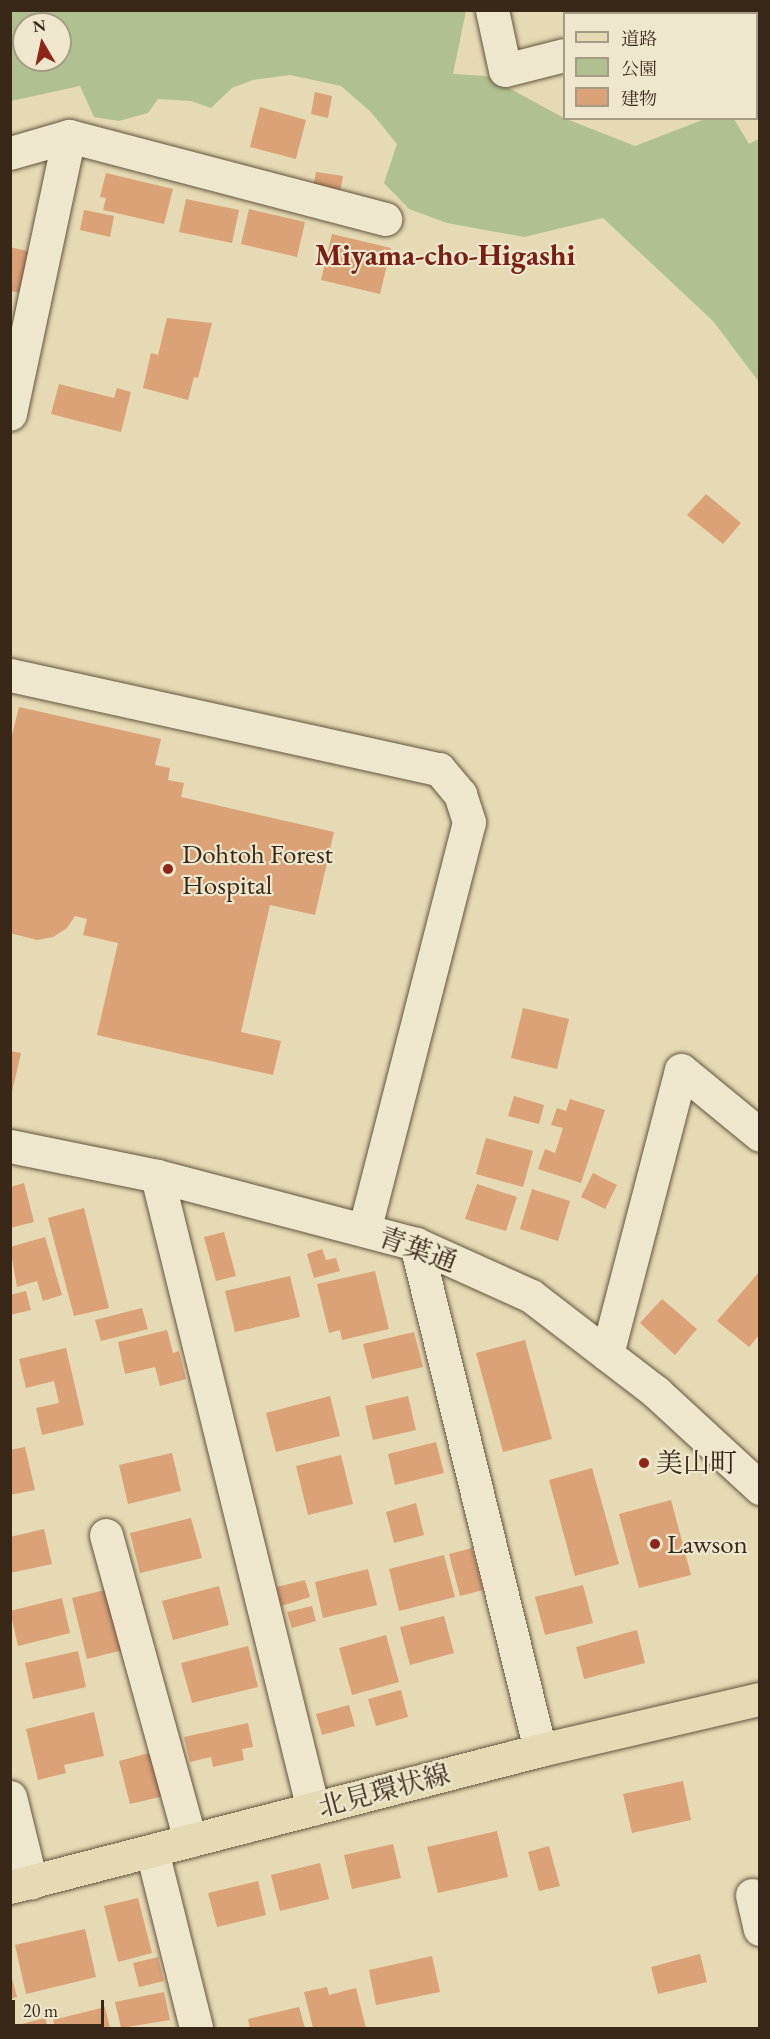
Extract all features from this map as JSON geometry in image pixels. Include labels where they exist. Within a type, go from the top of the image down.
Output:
[{"type":"main road","name":"北見環状線","points":[[20,1884],[540,1750],[759,1699]]},
{"type":"street","points":[[492,10],[505,70],[563,55]]},
{"type":"street","points":[[10,414],[69,136]]},
{"type":"street","points":[[10,153],[69,136],[385,219]]},
{"type":"street","points":[[10,675],[439,769],[460,794],[469,822],[364,1230]]},
{"type":"street","points":[[607,1354],[681,1070],[759,1135]]},
{"type":"street","name":"青葉通","points":[[10,1146],[157,1176],[416,1244],[531,1296],[656,1392],[759,1488]]},
{"type":"street","points":[[157,1176],[313,1809]]},
{"type":"street","points":[[416,1244],[540,1750]]},
{"type":"street","points":[[106,1535],[190,1841]]},
{"type":"street","points":[[10,1797],[20,1884]]},
{"type":"street","points":[[152,1851],[196,2028]]},
{"type":"street","points":[[752,1895],[759,1929]]},
{"type":"green space","points":[[11,11],[466,11],[453,74],[487,76],[563,117],[563,120],[569,120],[635,146],[702,120],[735,120],[749,144],[759,139],[759,382],[713,321],[603,218],[524,237],[447,223],[409,209],[384,183],[397,144],[370,111],[341,86],[290,75],[253,80],[232,88],[211,108],[191,101],[158,99],[148,113],[119,121],[94,117],[80,86],[11,101]]},
{"type":"building","points":[[315,92],[332,96],[328,118],[311,114]]},
{"type":"building","points":[[260,107],[306,120],[296,159],[250,147]]},
{"type":"building","points":[[316,172],[343,176],[340,193],[313,188]]},
{"type":"building","points":[[106,173],[173,189],[164,224],[103,210],[106,198],[100,197]]},
{"type":"building","points":[[186,199],[239,210],[232,243],[179,232]]},
{"type":"building","points":[[249,209],[305,222],[297,257],[241,244]]},
{"type":"building","points":[[84,210],[114,216],[110,237],[80,230]]},
{"type":"building","points":[[332,234],[391,248],[380,294],[321,280]]},
{"type":"building","points":[[10,247],[31,252],[22,293],[10,291]]},
{"type":"building","points":[[167,318],[212,323],[198,378],[194,377],[188,400],[143,388],[151,353],[158,355]]},
{"type":"building","points":[[59,384],[114,398],[117,388],[131,392],[121,432],[51,414]]},
{"type":"building","points":[[706,494],[741,523],[723,544],[687,515]]},
{"type":"building","name":"Dohtoh Forest Hospital","points":[[19,707],[161,739],[155,765],[170,768],[168,780],[184,783],[181,797],[334,832],[315,915],[270,905],[241,1032],[281,1041],[273,1075],[97,1035],[118,943],[83,935],[87,919],[75,916],[67,928],[53,937],[37,940],[10,933],[10,743]]},
{"type":"building","points":[[523,1008],[569,1019],[557,1069],[511,1058]]},
{"type":"building","points":[[10,1051],[21,1053],[11,1096],[10,1095]]},
{"type":"building","points":[[514,1096],[544,1105],[539,1124],[508,1116]]},
{"type":"building","points":[[570,1099],[605,1110],[581,1183],[538,1169],[545,1149],[555,1153],[563,1128],[551,1125],[557,1108],[566,1111]]},
{"type":"building","points":[[486,1138],[533,1151],[523,1187],[476,1174]]},
{"type":"building","points":[[593,1173],[617,1185],[605,1209],[581,1197]]},
{"type":"building","points":[[24,1183],[34,1222],[10,1228],[10,1187]]},
{"type":"building","points":[[477,1184],[517,1197],[506,1231],[465,1219]]},
{"type":"building","points":[[532,1189],[570,1201],[558,1241],[520,1229]]},
{"type":"building","points":[[84,1208],[109,1308],[74,1316],[48,1218]]},
{"type":"building","points":[[224,1232],[236,1276],[216,1281],[204,1237]]},
{"type":"building","points":[[45,1237],[62,1295],[43,1301],[37,1281],[17,1287],[10,1247]]},
{"type":"building","points":[[322,1249],[326,1260],[336,1258],[340,1271],[314,1278],[307,1254]]},
{"type":"building","points":[[375,1271],[389,1329],[342,1340],[340,1330],[329,1333],[317,1284]]},
{"type":"building","points":[[760,1271],[760,1334],[749,1347],[717,1321]]},
{"type":"building","points":[[290,1276],[300,1317],[235,1332],[225,1291]]},
{"type":"building","points":[[26,1291],[31,1310],[10,1315],[10,1295]]},
{"type":"building","points":[[662,1299],[697,1329],[675,1355],[640,1323]]},
{"type":"building","points":[[142,1308],[148,1329],[101,1341],[95,1320]]},
{"type":"building","points":[[167,1330],[173,1353],[179,1351],[186,1379],[160,1386],[155,1367],[125,1374],[118,1342]]},
{"type":"building","points":[[414,1332],[423,1367],[372,1379],[363,1344]]},
{"type":"building","points":[[525,1340],[552,1439],[503,1452],[476,1353]]},
{"type":"building","points":[[66,1348],[84,1425],[42,1435],[36,1408],[59,1403],[54,1381],[26,1388],[19,1359]]},
{"type":"building","points":[[330,1396],[340,1436],[276,1452],[266,1413]]},
{"type":"building","points":[[408,1396],[416,1430],[373,1440],[365,1406]]},
{"type":"building","points":[[436,1442],[444,1473],[395,1485],[388,1454]]},
{"type":"building","points":[[25,1447],[35,1490],[10,1495],[10,1450]]},
{"type":"building","points":[[172,1453],[181,1491],[128,1504],[119,1465]]},
{"type":"building","points":[[341,1455],[353,1504],[308,1515],[296,1466]]},
{"type":"building","points":[[592,1468],[619,1564],[575,1576],[549,1480]]},
{"type":"building","name":"Lawson","points":[[671,1500],[691,1575],[639,1588],[619,1514]]},
{"type":"building","points":[[416,1503],[424,1535],[394,1543],[386,1512]]},
{"type":"building","points":[[191,1518],[202,1558],[140,1573],[130,1533]]},
{"type":"building","points":[[44,1529],[52,1564],[10,1573],[10,1537]]},
{"type":"building","points":[[472,1548],[483,1590],[460,1596],[449,1554]]},
{"type":"building","points":[[444,1555],[455,1597],[399,1611],[389,1569]]},
{"type":"building","points":[[368,1569],[377,1605],[323,1618],[315,1582]]},
{"type":"building","points":[[305,1580],[310,1597],[281,1606],[277,1587]]},
{"type":"building","points":[[583,1585],[593,1623],[545,1635],[535,1597]]},
{"type":"building","points":[[219,1586],[229,1625],[173,1640],[162,1601]]},
{"type":"building","points":[[109,1589],[123,1650],[87,1659],[72,1598]]},
{"type":"building","points":[[62,1598],[70,1633],[18,1646],[10,1611]]},
{"type":"building","points":[[312,1606],[316,1621],[292,1628],[287,1612]]},
{"type":"building","points":[[444,1616],[454,1653],[410,1665],[400,1627]]},
{"type":"building","points":[[637,1630],[645,1663],[584,1679],[576,1647]]},
{"type":"building","points":[[386,1635],[399,1682],[352,1695],[339,1648]]},
{"type":"building","points":[[248,1646],[258,1687],[192,1703],[181,1663]]},
{"type":"building","points":[[78,1651],[86,1687],[33,1699],[25,1663]]},
{"type":"building","points":[[401,1690],[408,1717],[376,1726],[368,1699]]},
{"type":"building","points":[[349,1705],[355,1726],[322,1735],[316,1714]]},
{"type":"building","points":[[94,1712],[104,1756],[64,1765],[66,1773],[38,1780],[26,1729]]},
{"type":"building","points":[[248,1723],[253,1747],[242,1749],[244,1760],[213,1767],[211,1757],[190,1762],[184,1737]]},
{"type":"building","points":[[153,1752],[164,1796],[130,1804],[119,1761]]},
{"type":"building","points":[[683,1781],[691,1820],[632,1833],[623,1794]]},
{"type":"building","points":[[497,1831],[508,1877],[438,1893],[427,1847]]},
{"type":"building","points":[[393,1844],[401,1878],[352,1889],[344,1855]]},
{"type":"building","points":[[549,1846],[560,1886],[539,1891],[528,1852]]},
{"type":"building","points":[[320,1863],[329,1899],[280,1911],[271,1875]]},
{"type":"building","points":[[258,1881],[266,1915],[217,1927],[208,1893]]},
{"type":"building","points":[[138,1898],[152,1953],[118,1962],[104,1906]]},
{"type":"building","points":[[85,1929],[96,1977],[26,1994],[15,1945]]},
{"type":"building","points":[[700,1954],[707,1982],[658,1994],[651,1967]]},
{"type":"building","points":[[432,1956],[440,1992],[376,2005],[369,1970]]},
{"type":"building","points":[[158,1957],[164,1981],[139,1987],[133,1963]]},
{"type":"building","points":[[10,1971],[17,1997],[10,1999]]},
{"type":"building","points":[[327,1987],[329,1995],[356,1988],[366,2028],[313,2028],[304,1992]]},
{"type":"building","points":[[164,1992],[170,2020],[121,2028],[115,2002]]},
{"type":"building","points":[[105,2007],[110,2028],[55,2028],[53,2020]]},
{"type":"building","points":[[299,2007],[305,2028],[250,2028],[248,2019]]},
{"type":"building","points":[[45,2018],[48,2028],[10,2028],[10,2027]]},
{"type":"place","name":"Dohtoh Forest Hospital","points":[[168,869]]},
{"type":"place","name":"美山町","points":[[644,1463]]},
{"type":"place","name":"Lawson","points":[[655,1544]]},
{"type":"district","name":"Miyama-cho-Higashi","points":[[445,255]]}]
